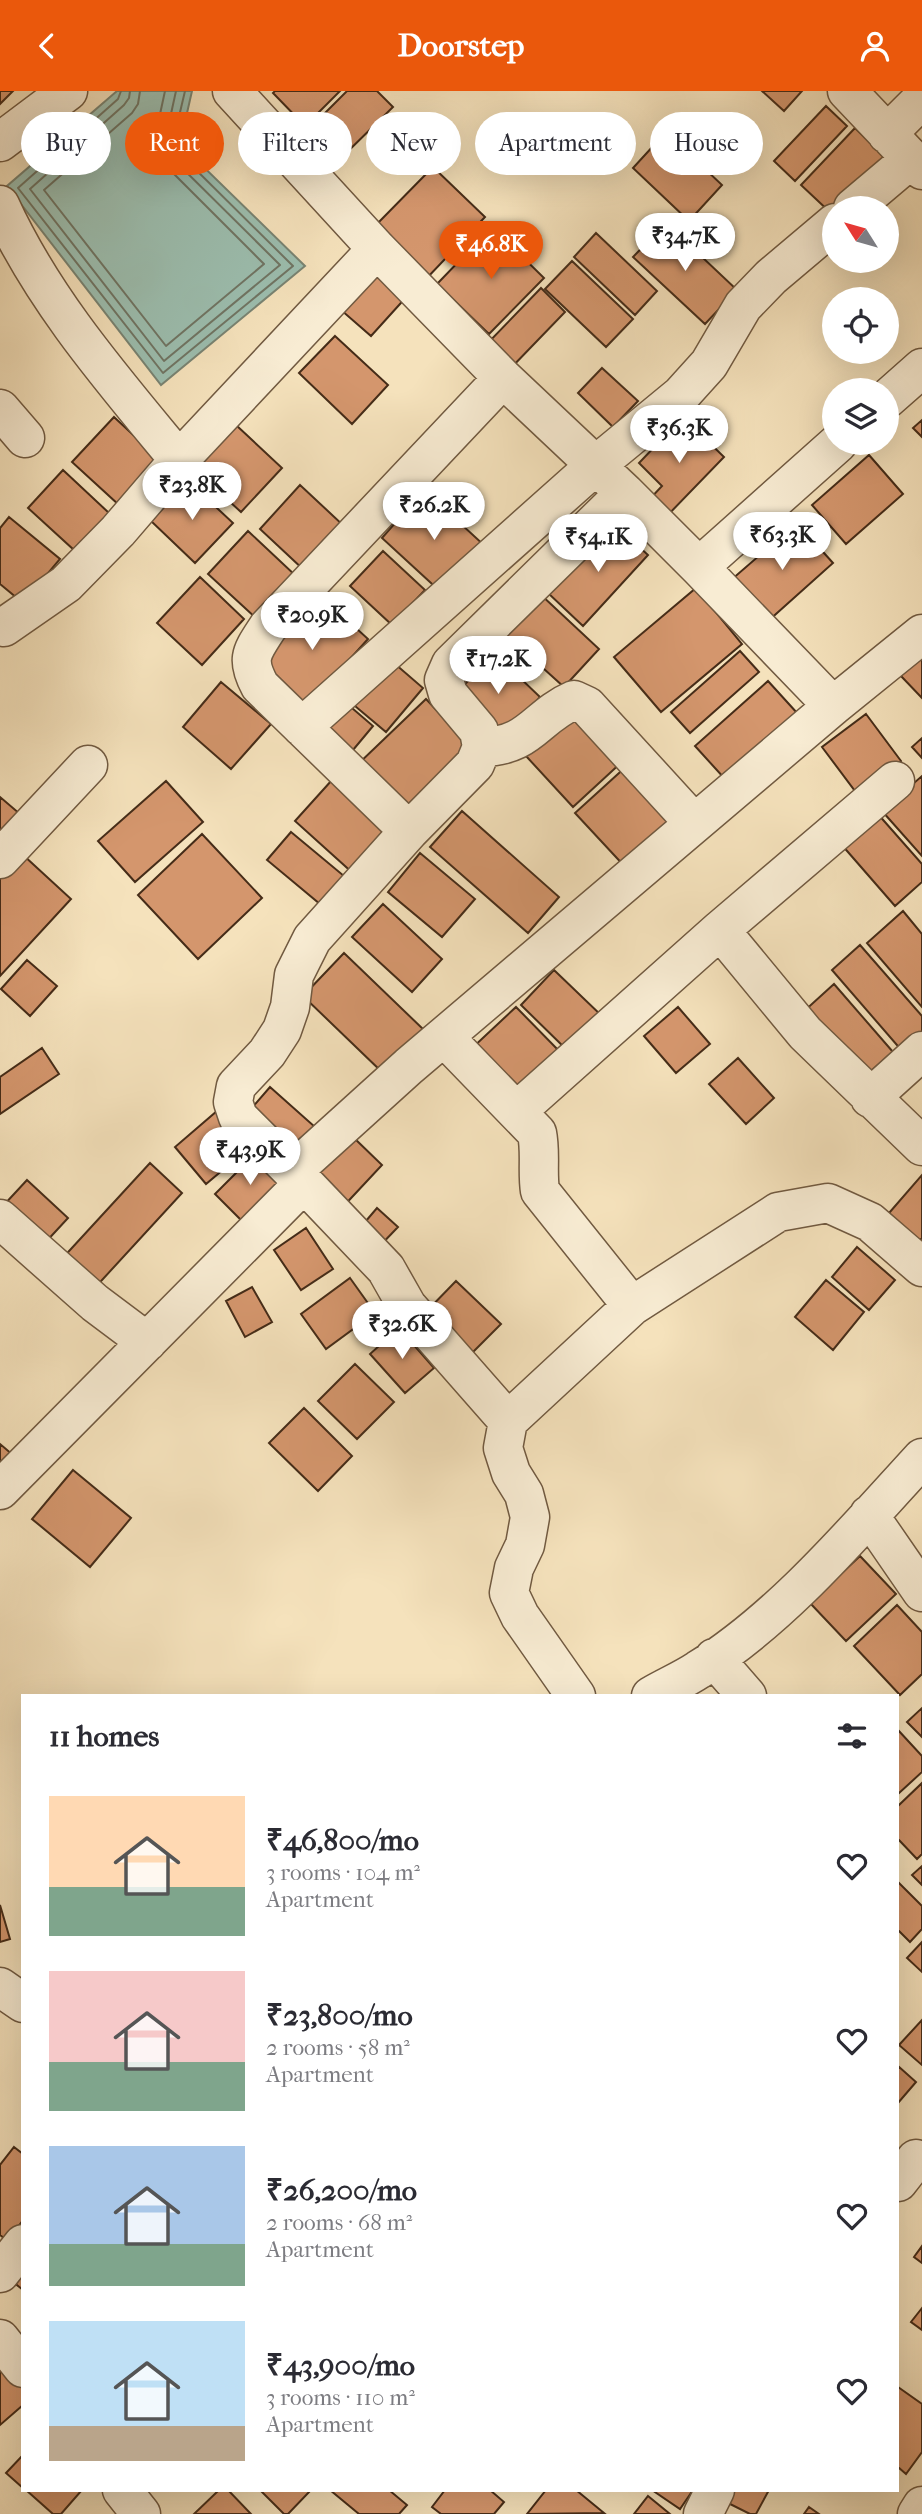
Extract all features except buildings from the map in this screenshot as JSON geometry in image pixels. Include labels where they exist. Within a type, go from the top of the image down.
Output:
[{"type":"street","points":[[0,142],[68,91]]},
{"type":"street","points":[[232,91],[377,249],[503,378],[625,493],[833,706]]},
{"type":"street","points":[[847,91],[907,154]]},
{"type":"street","points":[[865,196],[907,154],[922,99]]},
{"type":"street","points":[[0,205],[57,306],[102,367],[179,460]]},
{"type":"street","points":[[302,727],[596,465],[681,395],[709,364],[743,306],[771,277],[822,234]]},
{"type":"street","points":[[4,627],[66,584],[377,249]]},
{"type":"street","points":[[899,388],[922,368]]},
{"type":"street","points":[[409,831],[260,686],[251,670],[253,651],[268,627],[503,378]]},
{"type":"street","points":[[0,409],[25,438]]},
{"type":"street","points":[[699,567],[825,455]]},
{"type":"street","points":[[508,1421],[407,1306],[386,1269],[238,1117],[233,1102],[236,1086],[267,1053],[282,1030],[290,1007],[294,975],[312,939],[409,831],[475,764],[482,747],[479,731],[448,694],[444,680],[451,664],[625,493]]},
{"type":"street","points":[[0,1490],[147,1342],[299,1177],[444,1037],[694,823],[922,634]]},
{"type":"street","points":[[482,747],[502,746],[517,741],[562,705],[574,700],[587,706],[694,823]]},
{"type":"street","points":[[0,859],[88,765]]},
{"type":"street","points":[[517,1110],[720,930],[895,781]]},
{"type":"street","points":[[720,930],[805,1033],[922,1146]]},
{"type":"street","points":[[444,1037],[537,1133],[541,1152],[537,1174],[540,1191],[551,1208],[632,1305]]},
{"type":"street","points":[[870,1098],[922,1051]]},
{"type":"street","points":[[575,1694],[520,1616],[509,1593],[514,1567],[526,1545],[530,1517],[503,1448],[508,1421],[632,1305],[778,1212],[828,1203],[870,1222],[922,1267]]},
{"type":"street","points":[[0,1219],[85,1294],[147,1342]]},
{"type":"street","points":[[655,1694],[699,1669],[762,1622],[846,1542],[922,1458]]},
{"type":"street","points":[[869,1515],[922,1592]]},
{"type":"street","points":[[714,1658],[745,1694]]},
{"type":"street","points":[[0,1987],[21,2002]]},
{"type":"street","points":[[0,2273],[21,2246]]},
{"type":"street","points":[[0,2339],[21,2365]]},
{"type":"street","points":[[124,2492],[141,2514]]},
{"type":"street","points":[[702,2514],[714,2492]]},
{"type":"street","points":[[917,2514],[922,2506]]},
{"type":"water","points":[[117,91],[192,91],[187,112],[125,112],[125,175],[212,175],[305,266],[161,385],[7,186],[21,174],[111,175],[111,112],[93,112]]}]
